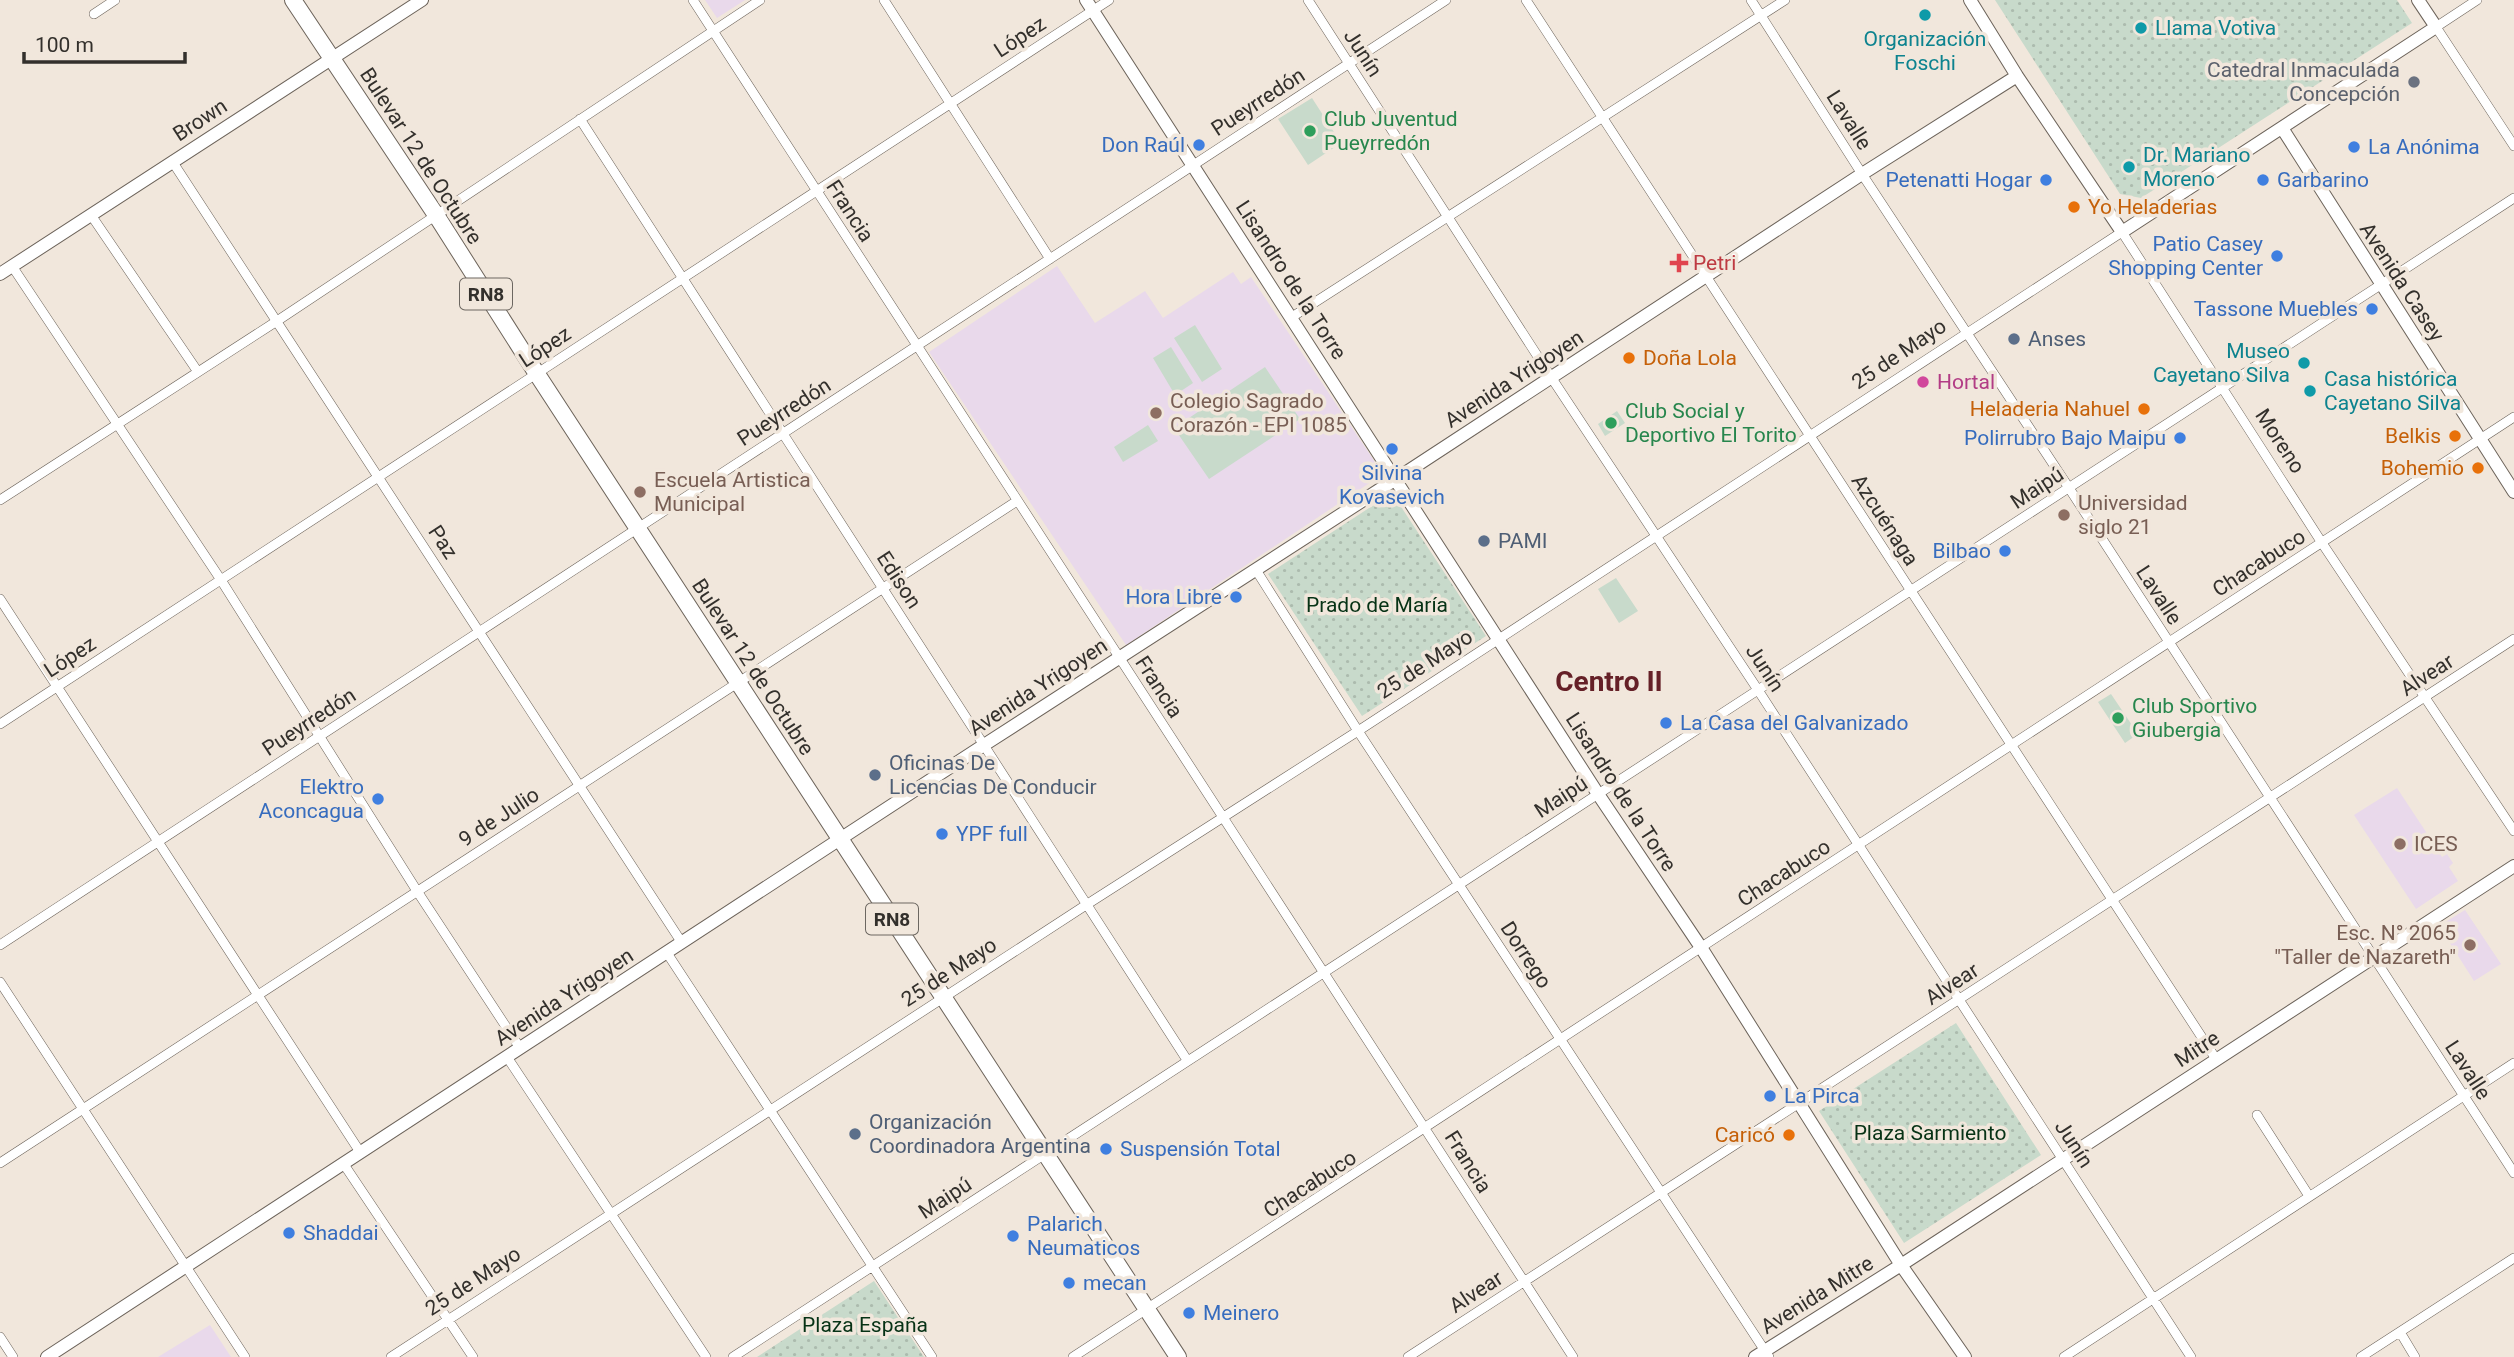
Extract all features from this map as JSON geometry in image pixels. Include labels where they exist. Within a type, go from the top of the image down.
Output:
[{"type":"highway","name":"Bulevar 12 de Octubre","points":[[293,0],[436,215],[1178,1357]]},
{"type":"main road","name":"Brown","points":[[0,274],[422,0]]},
{"type":"main road","name":"Moreno","points":[[1970,0],[2017,76],[2122,232]]},
{"type":"main road","points":[[2418,0],[2436,27]]},
{"type":"main road","name":"Lisandro de la Torre","points":[[1090,5],[1598,793],[1702,949],[1901,1265],[1965,1357]]},
{"type":"main road","name":"25 de Mayo","points":[[2122,232],[2436,27]]},
{"type":"main road","name":"Avenida Yrigoyen","points":[[47,1357],[984,745],[1396,480],[1861,174],[2017,76]]},
{"type":"main road","name":"Avenida Casey","points":[[2281,128],[2514,492]]},
{"type":"main road","name":"Mitre","points":[[1901,1265],[2514,866]]},
{"type":"main road","name":"Avenida Mitre","points":[[1763,1355],[1901,1265]]},
{"type":"street","points":[[94,14],[115,0]]},
{"type":"street","name":"Francia","points":[[693,0],[1573,1357]]},
{"type":"street","points":[[0,500],[276,321],[760,0]]},
{"type":"street","points":[[884,0],[1050,259]]},
{"type":"street","name":"López","points":[[0,724],[950,104],[1090,5],[1109,0]]},
{"type":"street","name":"Junín","points":[[1308,0],[2191,1357]]},
{"type":"street","name":"Pueyrredón","points":[[0,945],[1446,0]]},
{"type":"street","name":"Azcuénaga","points":[[1526,0],[2216,1059]]},
{"type":"street","name":"Lavalle","points":[[1751,0],[1861,174],[2069,488],[2514,1173]]},
{"type":"street","points":[[1292,317],[1786,0]]},
{"type":"street","name":"25 de Mayo","points":[[2436,27],[2477,0]]},
{"type":"street","points":[[2436,27],[2514,146]]},
{"type":"street","name":"Edison","points":[[580,119],[1187,1060]]},
{"type":"street","name":"Paz","points":[[172,161],[682,943]]},
{"type":"street","name":"Maipú","points":[[733,1357],[2514,198]]},
{"type":"street","points":[[91,215],[198,372]]},
{"type":"street","name":"25 de Mayo","points":[[391,1357],[2122,232]]},
{"type":"street","name":"Moreno","points":[[2122,232],[2322,543],[2514,831]]},
{"type":"street","points":[[12,266],[221,580],[318,737],[520,1048]]},
{"type":"street","name":"Chacabuco","points":[[1073,1357],[2514,417]]},
{"type":"street","name":"9 de Julio","points":[[1,1161],[1017,501]]},
{"type":"street","name":"Dorrego","points":[[1256,570],[1763,1355]]},
{"type":"street","points":[[0,599],[360,1153]]},
{"type":"street","name":"Alvear","points":[[1408,1357],[2514,639]]},
{"type":"street","points":[[667,953],[932,1357]]},
{"type":"street","points":[[0,982],[245,1357]]},
{"type":"street","points":[[507,1057],[706,1357]]},
{"type":"street","points":[[2064,1357],[2514,1063]]},
{"type":"street","points":[[2257,1115],[2309,1196]]},
{"type":"street","points":[[343,1163],[473,1357]]},
{"type":"street","points":[[2361,1357],[2514,1258]]},
{"type":"street","points":[[2400,1332],[2415,1357]]},
{"type":"street","points":[[0,1337],[13,1357]]},
{"type":"shaded area","points":[[705,0],[745,0],[717,18]]},
{"type":"shaded area","name":"Colegio Sagrado Corazón - EPI 1085","points":[[1057,266],[1095,323],[1145,291],[1163,318],[1233,272],[1241,284],[1251,277],[1383,474],[1126,645],[929,352]]},
{"type":"shaded area","name":"ICES","points":[[2397,788],[2428,835],[2423,839],[2432,853],[2438,850],[2442,857],[2447,854],[2453,863],[2449,867],[2458,881],[2416,909],[2354,815]]},
{"type":"shaded area","name":"Esc. N° 2065 \"Taller de Nazareth\"","points":[[2465,910],[2501,964],[2474,981],[2439,926]]},
{"type":"shaded area","points":[[210,1325],[231,1357],[158,1357]]},
{"type":"green space","points":[[1995,0],[2397,0],[2412,23],[2141,198],[2120,194]]},
{"type":"green space","name":"Club Juventud Pueyrredón","points":[[1312,98],[1341,143],[1308,165],[1278,119]]},
{"type":"green space","points":[[1195,325],[1222,369],[1202,382],[1174,338]]},
{"type":"green space","points":[[1171,347],[1193,383],[1175,395],[1153,358]]},
{"type":"green space","points":[[1265,367],[1300,419],[1209,479],[1174,428]]},
{"type":"green space","name":"Club Social y Deportivo El Torito","points":[[1617,411],[1625,423],[1605,436],[1598,424]]},
{"type":"green space","points":[[1148,425],[1158,441],[1123,462],[1114,447]]},
{"type":"green space","name":"Prado de María","points":[[1392,493],[1486,636],[1362,716],[1268,574]]},
{"type":"green space","points":[[1616,578],[1638,611],[1619,623],[1598,589]]},
{"type":"green space","name":"Club Sportivo Giubergia","points":[[2111,694],[2138,734],[2125,743],[2098,702]]},
{"type":"green space","name":"Plaza Sarmiento","points":[[1956,1023],[2041,1155],[1904,1243],[1819,1111]]},
{"type":"green space","name":"Plaza España","points":[[874,1281],[924,1357],[757,1357]]},
{"type":"place","name":"Organización Foschi","points":[[1925,15]]},
{"type":"place","name":"Llama Votiva","points":[[2141,28]]},
{"type":"place","name":"Catedral Inmaculada Concepción","points":[[2414,82]]},
{"type":"place","name":"Club Juventud Pueyrredón","points":[[1310,131]]},
{"type":"place","name":"Don Raúl","points":[[1199,145]]},
{"type":"place","name":"La Anónima","points":[[2354,147]]},
{"type":"place","name":"Dr. Mariano Moreno","points":[[2129,167]]},
{"type":"place","name":"Petenatti Hogar","points":[[2046,180]]},
{"type":"place","name":"Garbarino","points":[[2263,180]]},
{"type":"place","name":"Yo Heladerias","points":[[2074,207]]},
{"type":"place","name":"Patio Casey Shopping Center","points":[[2277,256]]},
{"type":"place","name":"Petri","points":[[1679,263]]},
{"type":"place","name":"Tassone Muebles","points":[[2372,309]]},
{"type":"place","name":"Anses","points":[[2014,339]]},
{"type":"place","name":"Doña Lola","points":[[1629,358]]},
{"type":"place","name":"Museo Cayetano Silva","points":[[2304,363]]},
{"type":"place","name":"Hortal","points":[[1923,382]]},
{"type":"place","name":"Casa histórica Cayetano Silva","points":[[2310,391]]},
{"type":"place","name":"Heladeria Nahuel","points":[[2144,409]]},
{"type":"place","name":"Colegio Sagrado Corazón - EPI 1085","points":[[1156,413]]},
{"type":"place","name":"Club Social y Deportivo El Torito","points":[[1611,423]]},
{"type":"place","name":"Belkis","points":[[2455,436]]},
{"type":"place","name":"Polirrubro Bajo Maipu","points":[[2180,438]]},
{"type":"place","name":"Silvina Kovasevich","points":[[1392,449]]},
{"type":"place","name":"Bohemio","points":[[2478,468]]},
{"type":"place","name":"Escuela Artistica Municipal","points":[[640,492]]},
{"type":"place","name":"Universidad siglo 21","points":[[2064,515]]},
{"type":"place","name":"PAMI","points":[[1484,541]]},
{"type":"place","name":"Bilbao","points":[[2005,551]]},
{"type":"place","name":"Hora Libre","points":[[1236,597]]},
{"type":"place","name":"Club Sportivo Giubergia","points":[[2118,718]]},
{"type":"place","name":"La Casa del Galvanizado","points":[[1666,723]]},
{"type":"place","name":"Oficinas De Licencias De Conducir","points":[[875,775]]},
{"type":"place","name":"Elektro Aconcagua","points":[[378,799]]},
{"type":"place","name":"YPF full","points":[[942,834]]},
{"type":"place","name":"ICES","points":[[2400,844]]},
{"type":"place","name":"Esc. N° 2065 \"Taller de Nazareth\"","points":[[2470,945]]},
{"type":"place","name":"La Pirca","points":[[1770,1096]]},
{"type":"place","name":"Organización Coordinadora Argentina","points":[[855,1134]]},
{"type":"place","name":"Caricó","points":[[1789,1135]]},
{"type":"place","name":"Suspensión Total","points":[[1106,1149]]},
{"type":"place","name":"Shaddai","points":[[289,1233]]},
{"type":"place","name":"Palarich Neumaticos","points":[[1013,1236]]},
{"type":"place","name":"mecan","points":[[1069,1283]]},
{"type":"place","name":"Meinero","points":[[1189,1313]]},
{"type":"district","name":"Centro II","points":[[1609,681]]}]
